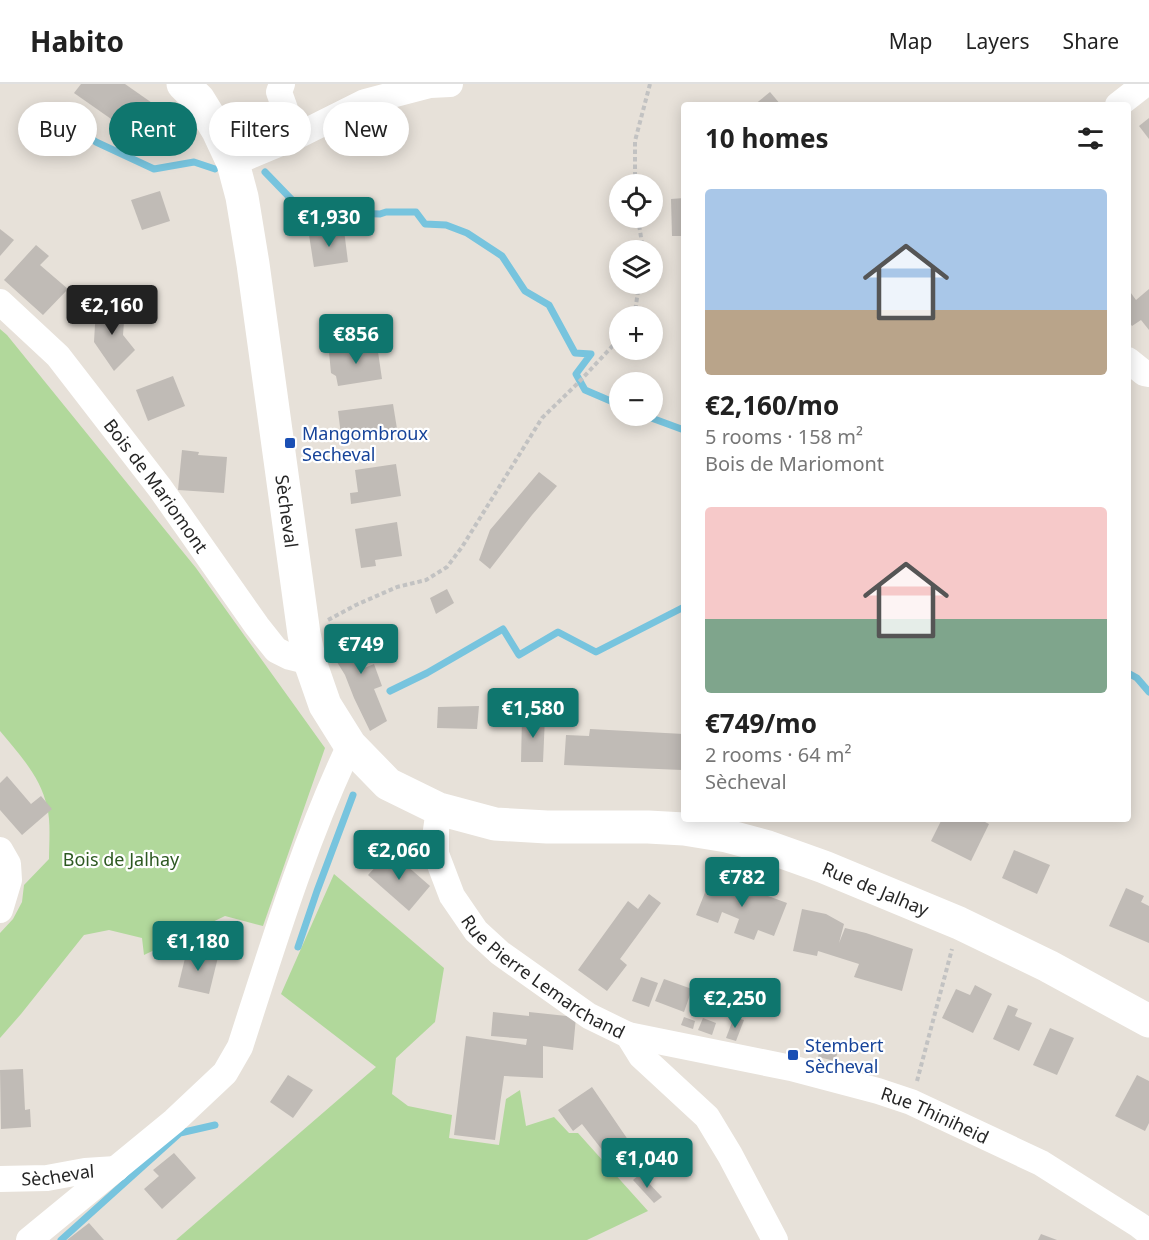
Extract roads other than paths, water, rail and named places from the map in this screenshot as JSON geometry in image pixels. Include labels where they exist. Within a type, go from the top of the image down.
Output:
[{"type":"main road","name":"Sècheval","points":[[183,84],[199,100],[218,131],[233,163],[242,197],[307,648],[324,705],[350,745]]},
{"type":"main road","name":"Rue de Jalhay","points":[[350,745],[388,784],[439,809],[495,824],[684,829],[727,836],[768,847],[824,867],[959,923],[1048,966],[1149,1021]]},
{"type":"street","points":[[282,84],[279,92],[283,102]]},
{"type":"street","points":[[311,129],[365,102],[430,85],[450,84]]},
{"type":"street","points":[[1122,102],[1144,84]]},
{"type":"street","points":[[233,163],[250,156]]},
{"type":"street","name":"Bois de Mariomont","points":[[0,302],[58,356],[160,488],[276,650],[290,657],[307,648]]},
{"type":"street","points":[[1131,362],[1144,373],[1149,374]]},
{"type":"street","points":[[29,1240],[174,1121],[225,1073],[240,1047],[302,859],[350,745]]},
{"type":"street","name":"Rue Pierre Lemarchand","points":[[439,809],[436,854],[452,896],[476,931],[500,953],[589,1016],[628,1035],[641,1056],[707,1117],[775,1240]]},
{"type":"street","points":[[0,850],[8,864],[9,880],[0,910]]},
{"type":"street","name":"Rue Thiniheid","points":[[628,1035],[791,1068],[911,1101],[1041,1163],[1149,1233]]},
{"type":"street","name":"Sècheval","points":[[0,1179],[47,1178],[116,1169]]},
{"type":"waterway","points":[[97,142],[154,169],[194,162],[215,169]]},
{"type":"waterway","points":[[265,172],[294,202],[304,209],[300,223],[314,229],[351,213],[416,212],[425,224],[446,225],[467,233],[502,256],[525,291],[549,305],[575,353],[591,354],[576,374],[585,390],[609,400]]},
{"type":"waterway","points":[[663,422],[681,429]]},
{"type":"waterway","points":[[390,691],[427,673],[503,629],[519,655],[558,632],[596,652],[681,609]]},
{"type":"waterway","points":[[1131,675],[1149,692]]},
{"type":"waterway","points":[[298,947],[353,795]]},
{"type":"waterway","points":[[61,1240],[180,1133],[215,1125]]},
{"type":"place","name":"Mangombroux Secheval","points":[[290,443]]},
{"type":"place","name":"Stembert Sècheval","points":[[793,1055]]},
{"type":"park label","name":"Bois de Jalhay","points":[[121,859]]}]
